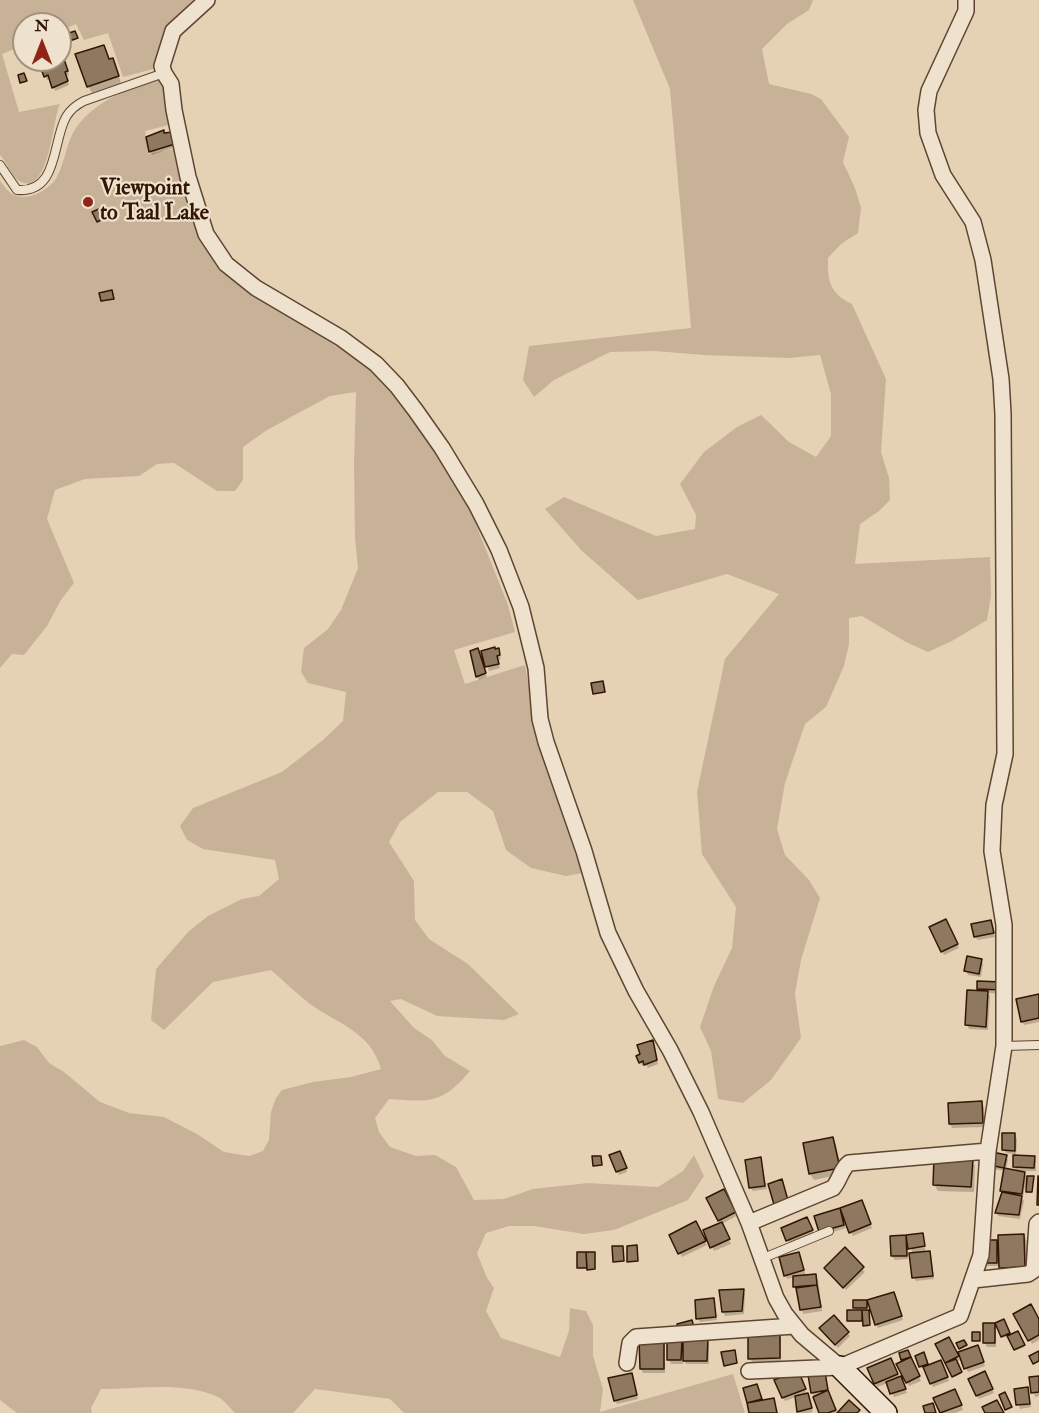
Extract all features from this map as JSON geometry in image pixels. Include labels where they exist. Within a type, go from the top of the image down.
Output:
[{"type":"street","points":[[207,0],[173,32],[162,66],[171,84],[180,139],[196,208],[206,234],[226,264],[256,288],[341,338],[376,364],[397,386],[435,439],[476,504],[502,558],[521,607],[536,668],[544,736],[584,851],[603,920],[636,991],[670,1050],[701,1112],[748,1223],[776,1298],[794,1326],[813,1346],[840,1367],[886,1413]]},
{"type":"street","points":[[749,1371],[840,1367],[960,1316],[981,1255],[988,1150],[1004,1046],[1004,925],[992,851],[994,805],[1005,754],[1003,414],[1001,379],[983,260],[972,222],[943,175],[928,133],[926,110],[929,91],[966,10],[966,0]]},
{"type":"street","points":[[748,1223],[833,1188],[840,1180],[843,1167],[849,1163],[988,1150]]},
{"type":"street","points":[[972,1280],[1028,1274],[1034,1270],[1039,1222]]},
{"type":"street","points":[[627,1363],[630,1343],[636,1338],[794,1326]]},
{"type":"lane","points":[[0,165],[17,190],[42,183],[51,169],[62,126],[74,108],[84,101],[164,73]]},
{"type":"lane","points":[[1004,1046],[1039,1045]]},
{"type":"lane","points":[[761,1259],[830,1231]]},
{"type":"shaded area","points":[[0,0],[196,0],[163,38],[153,69],[123,77],[108,33],[84,40],[76,24],[72,26],[72,12],[12,12],[12,50],[2,54],[19,112],[60,104],[48,154],[37,178],[29,183],[19,181],[0,155]]},
{"type":"shaded area","points":[[633,0],[813,0],[809,10],[787,24],[762,49],[769,84],[811,94],[821,99],[849,137],[843,162],[861,208],[858,233],[841,244],[828,258],[828,273],[834,291],[852,304],[886,379],[881,452],[889,478],[890,500],[860,524],[855,564],[990,557],[991,596],[987,620],[928,652],[862,616],[849,618],[849,644],[844,666],[826,707],[805,724],[785,783],[777,829],[785,855],[809,880],[820,898],[801,960],[795,994],[801,1038],[771,1080],[743,1103],[718,1099],[711,1051],[700,1027],[714,986],[732,948],[736,907],[702,854],[697,792],[725,659],[779,594],[727,574],[638,600],[582,551],[545,509],[564,497],[656,536],[695,529],[696,515],[680,484],[704,452],[737,427],[761,415],[789,442],[816,457],[831,436],[831,394],[820,355],[789,358],[655,351],[610,352],[554,380],[534,397],[523,380],[529,346],[691,328],[670,89]]},
{"type":"shaded area","points":[[157,79],[164,85],[169,125],[145,131],[148,154],[174,149],[187,204],[199,238],[214,260],[237,283],[251,293],[360,360],[377,374],[416,425],[465,497],[508,605],[515,632],[454,650],[465,684],[525,665],[539,748],[582,873],[566,876],[531,868],[506,850],[493,811],[467,792],[438,792],[400,822],[389,842],[414,881],[415,920],[429,939],[468,964],[519,1014],[504,1020],[437,1016],[401,999],[390,1001],[414,1028],[432,1040],[445,1056],[470,1071],[451,1090],[435,1098],[415,1101],[389,1099],[375,1118],[379,1132],[390,1147],[416,1156],[435,1155],[456,1167],[474,1200],[504,1199],[533,1189],[588,1183],[658,1187],[683,1171],[694,1155],[704,1176],[688,1200],[614,1230],[584,1234],[534,1226],[509,1226],[486,1233],[477,1253],[487,1278],[494,1288],[486,1311],[501,1338],[560,1357],[569,1331],[570,1308],[586,1311],[593,1325],[593,1356],[603,1389],[600,1412],[733,1374],[745,1413],[404,1413],[390,1399],[315,1389],[293,1413],[235,1413],[218,1397],[175,1387],[101,1389],[91,1408],[92,1413],[17,1413],[0,1400],[0,1046],[24,1040],[37,1047],[49,1063],[64,1072],[100,1102],[129,1113],[164,1117],[197,1134],[224,1152],[249,1156],[263,1151],[269,1140],[271,1112],[282,1090],[381,1069],[376,1056],[362,1037],[310,1004],[271,970],[213,982],[164,1030],[151,1020],[156,969],[188,932],[208,916],[242,899],[259,896],[279,879],[275,860],[203,849],[187,840],[180,826],[193,808],[282,772],[343,721],[346,692],[308,683],[301,672],[304,648],[328,629],[341,610],[358,568],[355,538],[354,464],[356,392],[330,396],[267,430],[243,447],[243,480],[235,491],[217,491],[174,463],[157,464],[139,476],[85,479],[55,490],[47,519],[74,583],[61,600],[47,626],[24,655],[12,654],[0,668],[0,181],[9,192],[22,197],[34,195],[45,189],[57,177],[73,133],[84,118],[109,99]]},
{"type":"building","points":[[75,31],[78,38],[72,40],[72,32]]},
{"type":"building","points":[[104,45],[109,59],[113,58],[119,76],[87,87],[75,54]]},
{"type":"building","points":[[42,72],[65,72],[68,81],[52,88],[48,75],[44,77]]},
{"type":"building","points":[[24,73],[27,81],[20,83],[18,75]]},
{"type":"building","points":[[164,130],[164,133],[173,132],[175,144],[149,152],[146,137]]},
{"type":"building","points":[[101,208],[105,218],[97,222],[92,212]]},
{"type":"building","points":[[112,290],[114,299],[101,301],[99,293]]},
{"type":"building","points":[[495,647],[495,649],[499,648],[500,655],[497,656],[499,664],[485,667],[481,651]]},
{"type":"building","points":[[478,648],[486,673],[476,677],[470,651]]},
{"type":"building","points":[[603,681],[605,692],[593,694],[591,683]]},
{"type":"building","points":[[946,919],[958,944],[941,952],[929,927]]},
{"type":"building","points":[[991,920],[994,933],[974,937],[971,924]]},
{"type":"building","points":[[967,956],[982,959],[979,974],[964,971]]},
{"type":"building","points":[[977,981],[1003,982],[1003,990],[977,989]]},
{"type":"building","points":[[967,990],[988,991],[986,1027],[965,1025]]},
{"type":"building","points":[[1039,994],[1039,1018],[1021,1022],[1016,999]]},
{"type":"building","points":[[653,1040],[657,1060],[644,1065],[643,1061],[639,1063],[636,1056],[640,1054],[637,1045]]},
{"type":"building","points":[[982,1101],[983,1123],[949,1124],[948,1103]]},
{"type":"building","points":[[1002,1133],[1015,1133],[1015,1151],[1002,1150]]},
{"type":"building","points":[[833,1137],[840,1168],[809,1174],[803,1143]]},
{"type":"building","points":[[620,1151],[627,1168],[616,1172],[609,1155]]},
{"type":"building","points":[[992,1152],[1007,1155],[1004,1168],[989,1165]]},
{"type":"building","points":[[1013,1155],[1035,1156],[1034,1168],[1013,1167]]},
{"type":"building","points":[[592,1156],[601,1156],[602,1165],[593,1166]]},
{"type":"building","points":[[761,1157],[765,1186],[749,1188],[745,1160]]},
{"type":"building","points":[[934,1157],[973,1159],[971,1187],[933,1185]]},
{"type":"building","points":[[1004,1168],[1025,1172],[1022,1194],[1000,1191]]},
{"type":"building","points":[[1027,1176],[1034,1176],[1032,1192],[1026,1192]]},
{"type":"building","points":[[1038,1176],[1039,1205],[1037,1205]]},
{"type":"building","points":[[782,1179],[789,1204],[775,1208],[768,1184]]},
{"type":"building","points":[[724,1189],[736,1212],[718,1221],[706,1198]]},
{"type":"building","points":[[1002,1192],[1022,1196],[1019,1215],[995,1213]]},
{"type":"building","points":[[862,1200],[871,1224],[849,1233],[840,1208]]},
{"type":"building","points":[[840,1208],[844,1225],[819,1232],[814,1216]]},
{"type":"building","points":[[807,1217],[813,1230],[786,1241],[781,1228]]},
{"type":"building","points":[[696,1221],[706,1241],[678,1254],[669,1235]]},
{"type":"building","points":[[722,1222],[730,1239],[710,1248],[703,1230]]},
{"type":"building","points":[[923,1233],[925,1246],[908,1249],[906,1235]]},
{"type":"building","points":[[1024,1234],[1025,1267],[999,1268],[998,1235]]},
{"type":"building","points":[[906,1235],[907,1256],[891,1256],[890,1236]]},
{"type":"building","points":[[983,1240],[997,1240],[997,1263],[984,1263]]},
{"type":"building","points":[[637,1245],[638,1261],[627,1262],[627,1246]]},
{"type":"building","points":[[612,1246],[623,1246],[624,1261],[613,1262]]},
{"type":"building","points":[[845,1247],[864,1267],[843,1288],[824,1268]]},
{"type":"building","points":[[930,1251],[933,1276],[912,1278],[909,1253]]},
{"type":"building","points":[[577,1252],[586,1252],[587,1268],[577,1268]]},
{"type":"building","points":[[586,1252],[595,1252],[595,1269],[587,1270]]},
{"type":"building","points":[[799,1252],[804,1270],[784,1276],[779,1257]]},
{"type":"building","points":[[816,1274],[817,1285],[793,1287],[793,1276]]},
{"type":"building","points":[[817,1285],[821,1307],[800,1310],[796,1288]]},
{"type":"building","points":[[744,1289],[742,1311],[722,1312],[719,1290]]},
{"type":"building","points":[[894,1292],[902,1316],[875,1325],[867,1300]]},
{"type":"building","points":[[714,1298],[716,1317],[696,1319],[695,1300]]},
{"type":"building","points":[[853,1300],[867,1300],[867,1308],[853,1308]]},
{"type":"building","points":[[1031,1304],[1039,1319],[1039,1335],[1028,1341],[1013,1314]]},
{"type":"building","points":[[847,1310],[862,1310],[862,1321],[847,1321]]},
{"type":"building","points":[[862,1310],[869,1310],[870,1325],[863,1326]]},
{"type":"building","points":[[834,1315],[849,1332],[835,1345],[819,1328]]},
{"type":"building","points":[[1004,1319],[1010,1333],[1001,1337],[995,1323]]},
{"type":"building","points":[[692,1320],[694,1328],[679,1332],[677,1324]]},
{"type":"building","points":[[983,1323],[995,1323],[995,1343],[983,1343]]},
{"type":"building","points":[[1018,1331],[1025,1345],[1014,1350],[1007,1336]]},
{"type":"building","points":[[972,1332],[980,1332],[980,1341],[972,1341]]},
{"type":"building","points":[[780,1333],[780,1358],[748,1359],[748,1334]]},
{"type":"building","points":[[949,1337],[959,1356],[945,1363],[935,1344]]},
{"type":"building","points":[[639,1338],[664,1338],[664,1369],[640,1369]]},
{"type":"building","points":[[683,1339],[708,1339],[707,1361],[683,1361]]},
{"type":"building","points":[[667,1340],[682,1341],[681,1360],[667,1360]]},
{"type":"building","points":[[964,1340],[967,1345],[959,1349],[956,1343]]},
{"type":"building","points":[[978,1345],[984,1362],[964,1369],[958,1352]]},
{"type":"building","points":[[735,1350],[737,1363],[724,1366],[721,1352]]},
{"type":"building","points":[[908,1350],[911,1357],[901,1360],[899,1353]]},
{"type":"building","points":[[1039,1351],[1039,1361],[1033,1364],[1029,1356]]},
{"type":"building","points":[[924,1352],[928,1364],[919,1367],[915,1356]]},
{"type":"building","points":[[911,1357],[920,1376],[906,1383],[896,1364]]},
{"type":"building","points":[[891,1358],[898,1374],[874,1384],[867,1368]]},
{"type":"building","points":[[956,1359],[962,1372],[952,1377],[945,1363]]},
{"type":"building","points":[[941,1360],[948,1377],[930,1384],[923,1367]]},
{"type":"building","points":[[798,1370],[806,1389],[782,1398],[774,1380]]},
{"type":"building","points":[[985,1371],[993,1389],[976,1396],[968,1379]]},
{"type":"building","points":[[825,1372],[828,1390],[811,1393],[808,1375]]},
{"type":"building","points":[[632,1373],[637,1395],[614,1401],[608,1378]]},
{"type":"building","points":[[901,1376],[906,1389],[890,1394],[886,1382]]},
{"type":"building","points":[[1039,1376],[1039,1392],[1031,1393],[1029,1377]]},
{"type":"building","points":[[757,1384],[762,1399],[747,1403],[743,1388]]},
{"type":"building","points":[[1028,1387],[1030,1404],[1016,1405],[1014,1389]]},
{"type":"building","points":[[955,1389],[962,1405],[940,1413],[933,1398]]},
{"type":"building","points":[[828,1390],[836,1410],[819,1413],[813,1397]]},
{"type":"building","points":[[1005,1392],[1012,1407],[1005,1410],[999,1395]]},
{"type":"building","points":[[808,1393],[812,1408],[797,1412],[795,1396]]},
{"type":"building","points":[[774,1398],[777,1413],[749,1413],[747,1403]]},
{"type":"building","points":[[849,1400],[860,1410],[857,1413],[837,1413]]},
{"type":"building","points":[[997,1400],[1004,1413],[985,1413],[982,1407]]},
{"type":"building","points":[[933,1403],[936,1413],[925,1413],[923,1406]]},
{"type":"place","name":"Viewpoint to Taal Lake","points":[[88,202]]}]
